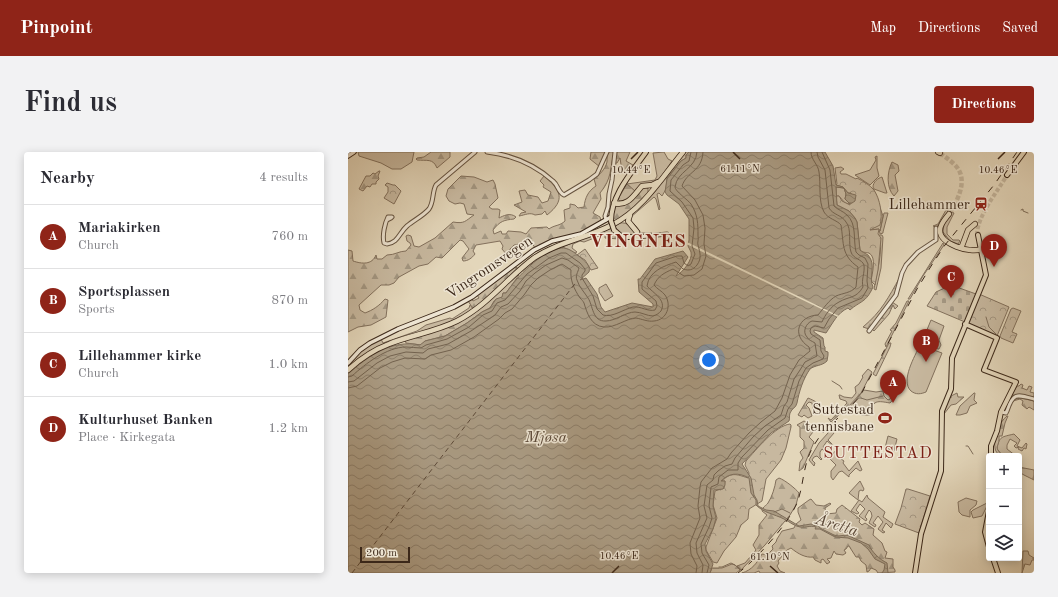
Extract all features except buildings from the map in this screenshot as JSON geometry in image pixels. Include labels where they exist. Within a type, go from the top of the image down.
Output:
[{"type":"highway","points":[[348,370],[366,356],[384,346],[442,328],[457,321],[486,302],[520,270],[540,255],[617,222],[630,213],[648,196],[683,152]]},
{"type":"highway","points":[[615,201],[622,203],[631,200],[641,187],[654,184],[661,180]]},
{"type":"highway","points":[[645,185],[649,188],[648,196]]},
{"type":"highway","points":[[630,213],[628,220],[637,232],[637,237]]},
{"type":"highway","points":[[949,214],[940,230],[942,237],[951,244],[970,250],[980,249]]},
{"type":"highway","points":[[617,222],[625,222],[634,228]]},
{"type":"highway","points":[[960,246],[969,227],[975,224]]},
{"type":"main road","points":[[348,156],[354,152]]},
{"type":"main road","points":[[637,237],[622,236],[618,234],[614,230],[611,219],[615,201],[627,178],[646,152]]},
{"type":"main road","points":[[1007,175],[1022,154]]},
{"type":"main road","name":"Vingromsvegen","points":[[348,363],[360,350],[370,343],[398,329],[454,307],[472,297],[534,250],[552,241],[581,234],[606,220],[611,219]]},
{"type":"main road","points":[[915,573],[922,530],[940,474],[942,411],[951,389],[952,358],[986,275],[978,236]]},
{"type":"main road","points":[[965,324],[997,338],[984,370],[1016,382],[1001,412],[997,431],[991,446],[991,453]]},
{"type":"main road","points":[[994,561],[998,573]]},
{"type":"street","points":[[387,220],[383,240],[384,243],[387,244],[395,242],[407,226],[428,210],[432,203],[436,185],[475,152]]},
{"type":"street","points":[[487,152],[519,160],[532,166],[557,184],[560,193],[564,195],[597,174],[607,152]]},
{"type":"street","points":[[606,220],[605,216],[608,207],[615,152]]},
{"type":"street","points":[[869,332],[896,295],[902,273],[906,265],[918,252],[936,240],[936,228]]},
{"type":"street","points":[[637,237],[667,234]]},
{"type":"street","points":[[1001,412],[1006,413],[1011,401],[1015,397],[1021,396],[1034,399]]},
{"type":"green space","points":[[358,152],[414,152],[412,162],[401,169],[392,169],[381,163],[359,156]]},
{"type":"green space","points":[[431,152],[450,152],[450,157],[437,168],[432,161],[416,159],[424,157]]},
{"type":"green space","points":[[591,152],[605,152],[600,167],[590,159]]},
{"type":"green space","points":[[608,152],[614,152],[610,173],[607,183],[600,193],[601,199],[593,213],[600,217],[601,221],[579,233],[550,241],[535,248],[532,243],[514,245],[510,249],[510,256],[507,255],[502,249],[503,246],[500,241],[476,245],[473,251],[475,254],[468,260],[463,261],[462,258],[469,249],[463,241],[460,240],[442,258],[436,257],[428,264],[419,266],[399,277],[394,283],[389,285],[381,285],[359,305],[360,310],[365,313],[376,308],[385,299],[388,300],[386,317],[371,325],[358,327],[348,332],[348,250],[352,251],[353,261],[356,262],[366,263],[372,261],[376,255],[377,259],[382,259],[387,255],[406,251],[411,245],[407,241],[406,236],[408,235],[411,236],[414,246],[419,247],[435,238],[453,222],[460,223],[467,220],[474,215],[467,214],[464,204],[455,204],[449,201],[446,196],[448,189],[461,176],[474,177],[487,182],[493,180],[498,198],[489,207],[500,210],[499,218],[505,215],[516,217],[500,223],[493,230],[494,234],[501,231],[502,234],[506,234],[508,231],[526,234],[531,228],[547,227],[549,229],[565,221],[564,210],[570,208],[570,204],[575,205],[578,208],[584,207],[587,195],[596,186],[594,179],[602,172],[606,165]]},
{"type":"green space","points":[[617,152],[630,152],[626,161],[633,165],[633,168],[629,173],[622,171],[620,158],[617,163],[614,163]]},
{"type":"green space","points":[[664,152],[668,159],[672,161],[656,182],[641,185],[636,192],[627,184],[655,180],[657,176],[653,153]]},
{"type":"green space","points":[[685,152],[689,152],[686,155],[686,158],[681,161],[667,178],[666,189],[662,196],[659,193],[657,194],[660,209],[659,210],[654,197],[631,217],[631,221],[641,233],[652,233],[640,235],[629,221],[630,217],[653,194]]},
{"type":"green space","points":[[877,156],[879,176],[870,185],[855,175],[870,170],[876,160],[875,157]]},
{"type":"green space","points":[[892,162],[898,165],[899,171],[895,175],[898,191],[894,196],[891,193],[888,180]]},
{"type":"green space","points":[[841,167],[844,169],[840,172],[841,174],[846,174],[856,179],[857,178],[870,186],[874,190],[879,202],[881,212],[880,225],[870,230],[879,229],[878,234],[881,238],[875,285],[871,281],[873,258],[869,253],[860,250],[857,222],[849,211],[837,205],[836,196],[839,196],[842,201],[850,205],[850,203],[852,203],[851,193],[848,193],[843,187],[836,185],[835,168]]},
{"type":"green space","points":[[379,171],[379,179],[376,184],[372,184],[370,187],[367,186],[363,191],[359,189],[366,176],[370,176]]},
{"type":"green space","points":[[544,176],[554,186],[559,195],[557,205],[547,215],[545,211],[542,214],[519,216],[521,213],[526,212],[514,205],[522,202],[519,191],[525,190],[528,195],[538,197],[542,203],[548,201],[551,192],[543,187],[544,185],[540,181]]},
{"type":"green space","points":[[882,177],[887,193],[874,189],[873,187],[876,180]]},
{"type":"green space","points":[[387,183],[395,185],[401,191],[394,204],[384,198],[388,192],[388,187],[385,185]]},
{"type":"green space","points":[[627,184],[636,192],[627,200],[620,201],[618,199]]},
{"type":"green space","points":[[644,187],[648,188],[648,193],[632,210],[613,223],[614,206],[619,205]]},
{"type":"green space","points":[[836,187],[844,188],[846,194],[845,199],[850,204],[845,203],[839,196],[836,196]]},
{"type":"green space","points":[[879,205],[883,216],[880,231],[884,213],[888,213],[883,233],[880,234],[879,229],[870,230]]},
{"type":"green space","points":[[946,210],[954,213],[947,227],[947,234],[953,240],[959,240],[960,241],[958,244],[950,241],[943,232],[944,224],[950,212],[948,212],[941,223],[936,227],[933,226],[938,224]]},
{"type":"green space","points":[[620,223],[629,225],[635,232],[634,235],[624,235],[619,233],[614,226]]},
{"type":"green space","points":[[611,228],[615,235],[620,239],[605,238],[605,235],[602,235],[584,242],[580,241],[573,244],[572,248],[577,252],[575,253],[562,247]]},
{"type":"green space","points":[[879,235],[882,235],[883,237],[881,268],[876,290],[874,289],[881,247]]},
{"type":"green space","points":[[943,243],[944,245],[923,276],[910,299],[908,299]]},
{"type":"green space","points":[[585,249],[598,268],[591,270],[585,260],[577,255]]},
{"type":"green space","points":[[514,266],[519,269],[474,310],[468,301],[471,298],[473,301],[479,298],[477,295]]},
{"type":"green space","points":[[518,274],[519,275],[506,293],[503,293],[503,297],[494,301],[490,308],[467,323],[445,336],[425,341],[421,345],[406,343],[405,340],[442,329],[480,309]]},
{"type":"green space","points":[[900,277],[893,297],[869,329],[863,327],[880,310]]},
{"type":"green space","points":[[606,284],[613,296],[605,301],[599,292],[599,288]]},
{"type":"green space","points":[[951,285],[976,294],[965,322],[927,306],[936,292]]},
{"type":"green space","points":[[979,294],[1009,307],[997,336],[967,324]]},
{"type":"green space","points":[[907,301],[909,301],[886,347],[885,344],[892,331],[890,330],[896,323]]},
{"type":"green space","points":[[892,302],[898,306],[895,309],[893,305],[889,314],[874,331],[872,329]]},
{"type":"green space","points":[[470,305],[474,310],[450,323],[398,339],[348,368],[348,364],[365,347],[381,339],[383,343],[417,331],[426,325],[450,318],[452,319],[469,308]]},
{"type":"green space","points":[[1013,308],[1021,311],[1012,332],[1017,334],[1013,343],[1001,338],[1000,336],[1011,309]]},
{"type":"green space","points":[[931,320],[944,326],[939,340],[941,345],[939,349],[922,342]]},
{"type":"green space","points":[[889,343],[891,343],[890,347],[876,376],[873,374]]},
{"type":"green space","points":[[920,345],[942,353],[926,392],[918,394],[911,391],[908,387],[907,381],[912,362]]},
{"type":"green space","points":[[868,369],[872,372],[861,393],[831,422],[828,418],[831,420],[847,403],[846,401],[840,399],[839,395],[852,398],[856,393],[855,387],[859,384],[863,377],[862,376]]},
{"type":"green space","points":[[1021,384],[1023,385],[1022,388],[1027,390],[1029,386],[1032,387],[1030,392],[1034,393],[1034,398],[1018,395],[1011,399],[1007,407],[1004,408],[1017,386]]},
{"type":"green space","points":[[864,390],[876,392],[883,391],[884,396],[888,400],[893,395],[897,395],[890,403],[876,402],[872,406],[870,415],[862,415],[849,408]]},
{"type":"green space","points":[[957,393],[958,397],[964,397],[956,404],[951,405],[944,414],[944,409],[950,397],[951,398],[951,396]]},
{"type":"green space","points":[[974,393],[974,400],[977,403],[970,406],[967,413],[956,415],[960,406]]},
{"type":"green space","points":[[808,398],[819,404],[822,411],[815,407],[813,409],[812,403],[809,402],[806,405],[812,416],[808,418],[804,415],[802,417],[798,415]]},
{"type":"green space","points":[[1021,398],[1034,401],[1034,410],[1029,407],[1027,409],[1022,405],[1023,401],[1020,399],[1013,401]]},
{"type":"green space","points":[[1008,416],[1002,436],[999,436],[997,448],[1001,453],[998,453],[995,449],[995,440],[999,426]]},
{"type":"green space","points":[[804,421],[811,425],[810,429],[813,432],[809,437],[814,442],[803,468],[799,471],[800,462],[803,458],[800,452],[804,448],[804,441],[800,437],[800,427],[797,425]]},
{"type":"green space","points":[[790,424],[791,427],[786,448],[781,460],[766,479],[762,501],[749,509],[748,519],[741,525],[736,537],[724,551],[717,563],[713,562],[706,550],[706,547],[717,518],[713,505],[715,491],[724,488],[725,481],[722,481],[728,476],[737,475],[748,478],[749,473],[745,465],[746,461],[772,434],[778,429]]},
{"type":"green space","points":[[830,428],[834,433],[828,440],[832,445],[827,441],[823,447],[828,452],[827,453],[822,449],[820,452],[821,460],[817,456],[814,457],[812,460],[815,463],[814,466],[809,460]]},
{"type":"green space","points":[[1014,434],[1020,440],[1017,446],[1022,448],[1026,443],[1026,449],[1024,448],[1022,451],[1018,449],[1019,447],[1016,448],[1014,446],[1017,443],[1010,439],[1007,449],[1012,453],[1000,453],[997,449],[1000,439]]},
{"type":"green space","points":[[888,436],[897,439],[894,451],[885,448]]},
{"type":"green space","points":[[835,451],[838,454],[838,457],[844,461],[843,463],[849,471],[858,461],[862,470],[860,471],[856,468],[849,475],[849,477],[842,471],[839,472],[833,480],[831,477],[831,471],[836,465],[830,459]]},
{"type":"green space","points":[[1022,468],[1034,470],[1034,480],[1022,474]]},
{"type":"green space","points":[[779,478],[799,493],[796,505],[790,515],[765,545],[741,570],[737,566],[745,563],[756,550],[753,545],[759,535],[759,525],[767,515],[762,511],[762,509],[769,501],[776,480]]},
{"type":"green space","points":[[860,481],[864,489],[863,491],[859,491],[858,500],[849,493]]},
{"type":"green space","points":[[906,489],[930,496],[919,533],[895,524]]},
{"type":"green space","points":[[867,495],[868,498],[885,512],[883,517],[893,524],[891,528],[886,523],[882,530],[885,532],[883,533],[878,529],[883,522],[878,516],[873,523],[876,525],[875,527],[869,523],[872,516],[869,510],[865,517],[867,519],[866,521],[859,516],[865,509],[860,504],[856,510],[859,513],[857,514],[851,511],[859,500],[862,502]]},
{"type":"green space","points":[[966,498],[977,501],[976,505],[970,510],[970,517],[962,515],[959,512],[958,502]]},
{"type":"green space","points":[[811,499],[816,505],[824,506],[830,503],[831,504],[825,508],[826,514],[836,513],[837,509],[842,505],[860,519],[859,522],[862,525],[865,523],[874,529],[873,535],[882,543],[885,551],[887,552],[885,558],[893,559],[893,567],[895,572],[878,573],[876,570],[871,568],[867,572],[866,565],[859,557],[856,557],[848,546],[844,550],[846,553],[843,555],[836,554],[834,551],[831,558],[827,559],[830,562],[827,564],[823,559],[821,560],[821,563],[813,557],[802,555],[791,548],[787,550],[778,561],[779,563],[777,566],[780,571],[785,573],[760,573],[759,571],[754,573],[742,573],[754,566],[762,554],[767,555],[773,549],[772,546],[782,531],[794,528],[801,520],[798,508]]},
{"type":"green space","points":[[986,504],[986,508],[982,516],[973,518],[971,512]]},
{"type":"green space","points":[[1023,551],[1028,551],[1029,555],[1034,558],[1034,560],[1032,560],[1030,565],[1025,564],[1022,573]]},
{"type":"green space","points":[[732,564],[740,570],[736,573],[710,573],[712,568],[722,568]]},
{"type":"water","name":"Mjøsa","points":[[689,152],[825,152],[833,166],[836,185],[844,188],[836,187],[837,205],[849,211],[857,222],[860,250],[868,255],[872,263],[871,279],[873,287],[863,301],[850,310],[848,308],[844,310],[826,333],[814,330],[814,332],[823,338],[825,351],[828,352],[827,361],[810,369],[802,386],[796,405],[790,413],[789,421],[771,433],[742,464],[751,478],[754,495],[757,500],[758,506],[766,510],[774,511],[799,526],[811,524],[816,526],[818,525],[820,528],[834,535],[847,535],[869,545],[876,555],[887,563],[888,573],[882,573],[885,564],[875,559],[868,549],[861,543],[848,538],[835,537],[820,529],[815,529],[816,527],[802,527],[794,525],[762,510],[756,505],[756,500],[751,493],[749,478],[734,474],[727,476],[721,481],[725,481],[723,489],[714,490],[713,506],[716,518],[713,529],[705,544],[706,551],[713,564],[710,573],[348,573],[348,374],[372,355],[381,350],[400,344],[420,345],[425,341],[445,336],[467,323],[490,308],[496,299],[502,297],[503,293],[506,293],[516,280],[537,260],[553,250],[561,248],[566,248],[571,251],[587,264],[589,272],[580,280],[586,278],[597,294],[601,307],[605,312],[632,303],[653,307],[653,304],[639,292],[638,279],[640,279],[655,259],[683,251],[688,257],[676,276],[682,272],[689,262],[691,255],[688,246],[689,219],[679,204],[665,192],[667,179],[681,161],[686,158],[686,155]]},
{"type":"water","points":[[844,188],[848,193],[856,195],[855,201],[849,203],[845,199],[846,194]]},
{"type":"pier","points":[[687,242],[840,316],[838,317],[686,244]]},
{"type":"waterway","points":[[1021,210],[1023,209],[1023,211],[1028,213]]},
{"type":"waterway","points":[[986,317],[989,327],[996,334]]},
{"type":"waterway","points":[[832,381],[842,389]]},
{"type":"waterway","points":[[861,398],[867,400],[883,396]]},
{"type":"waterway","points":[[966,446],[968,446],[973,454]]},
{"type":"waterway","name":"Åretta","points":[[774,512],[782,509],[790,513]]},
{"type":"waterway","points":[[719,567],[731,563],[735,565]]},
{"type":"waterway","points":[[737,566],[740,570]]},
{"type":"ferry route","points":[[352,573],[577,281]]},
{"type":"tunnel","points":[[940,153],[955,165],[959,171],[962,183],[959,196],[949,214]]},
{"type":"tunnel","points":[[977,235],[980,220],[1007,175]]},
{"type":"railway","points":[[738,573],[763,550],[781,529],[798,500],[805,467],[813,447],[823,433],[860,396],[917,289],[933,263],[945,245],[994,185],[1017,152]]},
{"type":"place","name":"Lillehammer","points":[[981,204]]},
{"type":"place","name":"Kulturhuset Banken","points":[[994,267]]},
{"type":"place","name":"Lillehammer kirke","points":[[951,298]]},
{"type":"place","name":"Sportsplassen","points":[[926,362]]},
{"type":"place","name":"Mariakirken","points":[[893,403]]},
{"type":"place","name":"Suttestad tennisbane","points":[[885,418]]},
{"type":"district","name":"VINGNES","points":[[638,240]]},
{"type":"district","name":"SUTTESTAD","points":[[878,452]]}]
